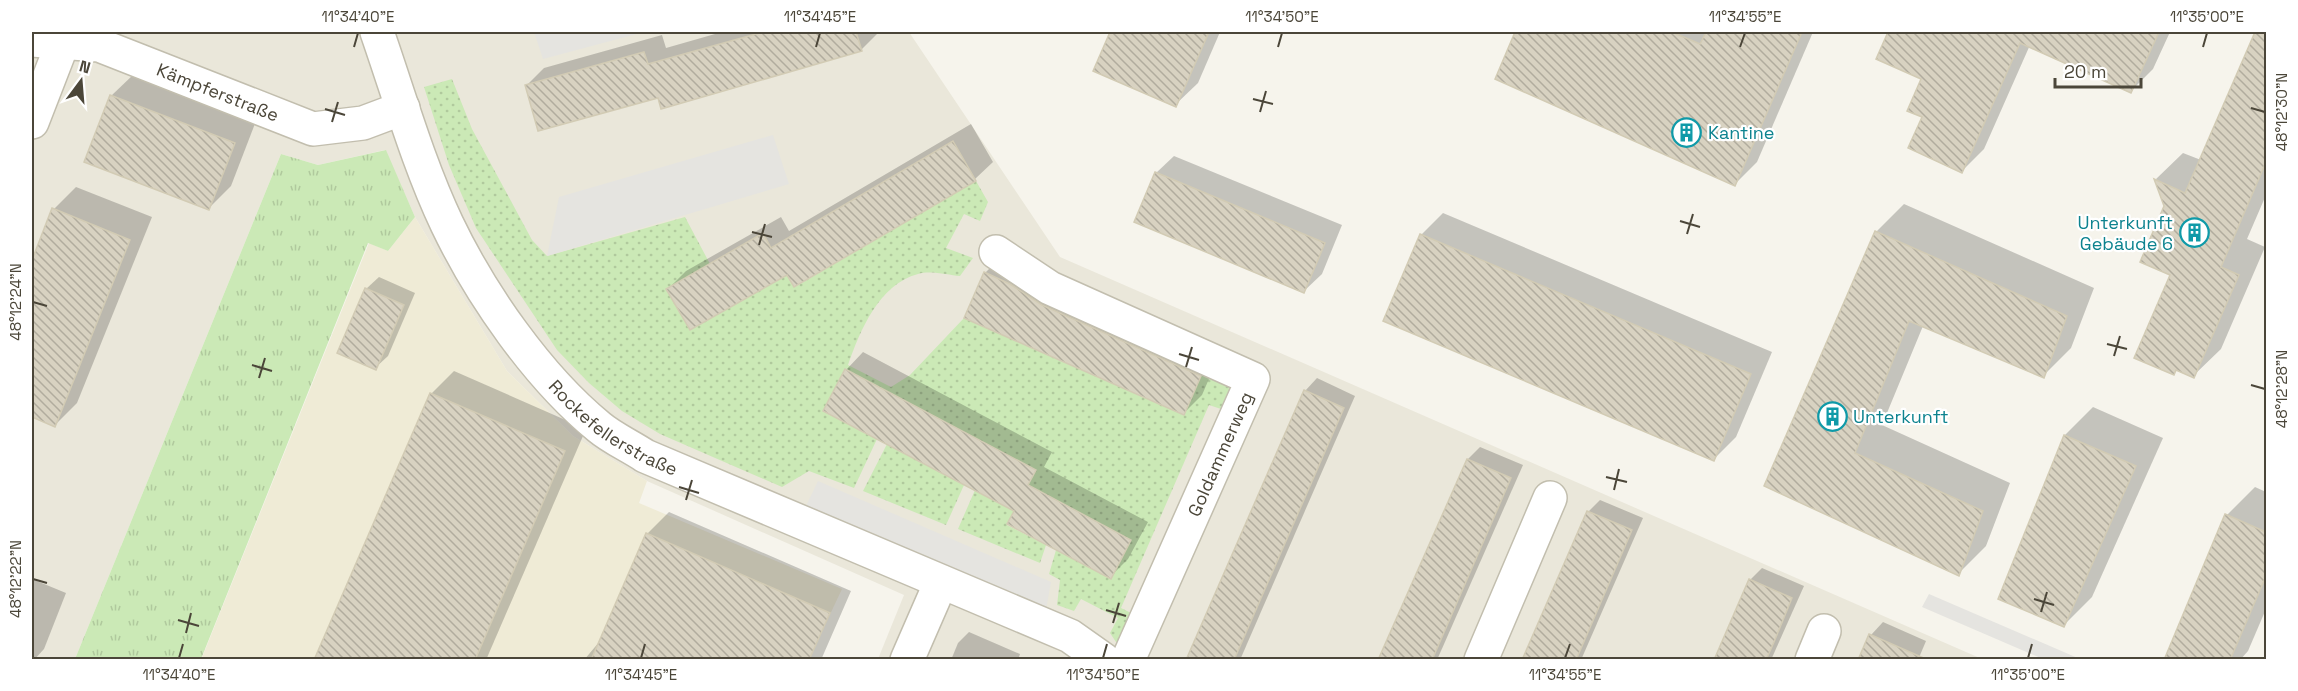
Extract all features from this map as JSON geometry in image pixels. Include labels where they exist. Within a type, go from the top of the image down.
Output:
[{"type":"street","name":"Rockefellerstraße","points":[[377,32],[447,224],[496,307],[534,362],[566,398],[601,428],[645,456],[1070,636],[1104,660]]},
{"type":"street","name":"Kämpferstraße","points":[[47,41],[99,45],[313,129],[363,123],[403,108]]},
{"type":"street","points":[[32,122],[47,41]]},
{"type":"street","name":"Goldammerweg","points":[[996,252],[1050,288],[1253,379],[1128,660]]},
{"type":"street","points":[[1481,660],[1550,498]]},
{"type":"street","points":[[907,660],[941,582]]},
{"type":"shaded area","points":[[32,32],[909,32],[1060,257],[1982,659],[878,659],[904,595],[647,481],[573,436],[507,371],[415,217],[385,150],[318,165],[281,154],[75,659],[32,659]]},
{"type":"shaded area","points":[[534,32],[644,32],[543,59]]},
{"type":"shaded area","points":[[773,135],[789,184],[547,256],[559,197]]},
{"type":"shaded area","points":[[415,217],[507,371],[573,436],[647,481],[639,503],[842,589],[809,659],[201,660],[369,243],[388,251]]},
{"type":"shaded area","points":[[818,481],[1051,582],[1046,610],[805,508]]},
{"type":"shaded area","points":[[1929,594],[2080,659],[2043,659],[1922,607]]},
{"type":"green space","points":[[452,79],[472,129],[532,240],[547,256],[685,217],[710,264],[690,330],[787,275],[795,287],[976,181],[988,202],[980,221],[964,214],[946,248],[973,258],[960,276],[923,273],[904,279],[892,288],[873,310],[865,324],[848,365],[891,387],[910,375],[964,318],[1184,415],[1204,369],[1223,379],[1230,388],[1230,412],[1209,405],[1121,608],[1137,616],[1126,639],[1116,642],[1110,633],[1118,618],[1081,599],[1074,611],[1057,605],[1060,580],[1049,574],[1056,550],[1111,578],[1131,540],[1028,485],[845,370],[823,411],[877,439],[854,488],[809,471],[782,487],[660,434],[622,411],[589,383],[557,350],[476,228],[449,165],[424,87]]},
{"type":"green space","points":[[386,150],[415,217],[388,251],[368,243],[201,659],[75,659],[281,154],[318,165]]},
{"type":"green space","points":[[887,444],[964,485],[946,525],[863,491]]},
{"type":"green space","points":[[975,490],[1014,511],[1007,525],[1046,545],[1040,563],[958,529]]},
{"type":"building","points":[[763,32],[856,32],[862,51],[661,109],[658,98],[538,131],[525,85],[644,52],[648,64]]},
{"type":"building","points":[[1110,32],[1209,32],[1176,107],[1093,71]]},
{"type":"building","name":"Kantine","points":[[1515,32],[1672,32],[1700,44],[1706,32],[1802,32],[1735,186],[1495,79]]},
{"type":"building","points":[[1888,32],[2159,32],[2131,93],[2020,43],[1962,173],[1908,148],[1922,117],[1907,111],[1921,79],[1876,59]]},
{"type":"building","name":"Unterkunft Gebäude 6","points":[[2255,32],[2266,32],[2266,162],[2221,267],[2239,275],[2194,378],[2176,370],[2174,375],[2134,358],[2170,275],[2140,262],[2164,206],[2154,179],[2185,193]]},
{"type":"building","points":[[110,95],[235,143],[209,210],[84,162]]},
{"type":"building","points":[[953,141],[976,181],[794,287],[787,275],[690,330],[666,289],[763,233],[771,248]]},
{"type":"building","points":[[1155,172],[1325,243],[1304,293],[1134,222]]},
{"type":"building","points":[[52,208],[130,240],[55,427],[32,417],[32,260]]},
{"type":"building","name":"Unterkunft","points":[[1875,231],[2067,316],[2044,378],[1909,321],[1855,453],[1983,511],[1959,576],[1764,486]]},
{"type":"building","points":[[1420,234],[1751,374],[1714,461],[1383,321]]},
{"type":"building","points":[[984,272],[1010,284],[1042,305],[1201,376],[1184,415],[964,318]]},
{"type":"building","points":[[365,288],[404,305],[376,370],[337,353]]},
{"type":"building","points":[[845,369],[1036,470],[1028,485],[1131,540],[1111,579],[1007,524],[1014,511],[823,411]]},
{"type":"building","points":[[1304,390],[1344,408],[1234,660],[1186,660]]},
{"type":"building","points":[[430,393],[565,451],[475,660],[314,660]]},
{"type":"building","points":[[2064,435],[2136,466],[2064,627],[1998,599]]},
{"type":"building","points":[[1467,459],[1511,478],[1432,660],[1378,660]]},
{"type":"building","points":[[1587,511],[1632,530],[1576,660],[1522,660]]},
{"type":"building","points":[[2225,514],[2266,532],[2266,576],[2230,660],[2164,660]]},
{"type":"building","points":[[646,533],[830,613],[809,660],[591,660]]},
{"type":"building","points":[[1749,579],[1792,598],[1774,642],[1766,660],[1714,660]]},
{"type":"building","points":[[1869,634],[1928,660],[1858,660]]},
{"type":"place","name":"Kantine","points":[[1687,132]]},
{"type":"place","name":"Unterkunft Gebäude 6","points":[[2194,232]]},
{"type":"place","name":"Unterkunft","points":[[1832,416]]}]
